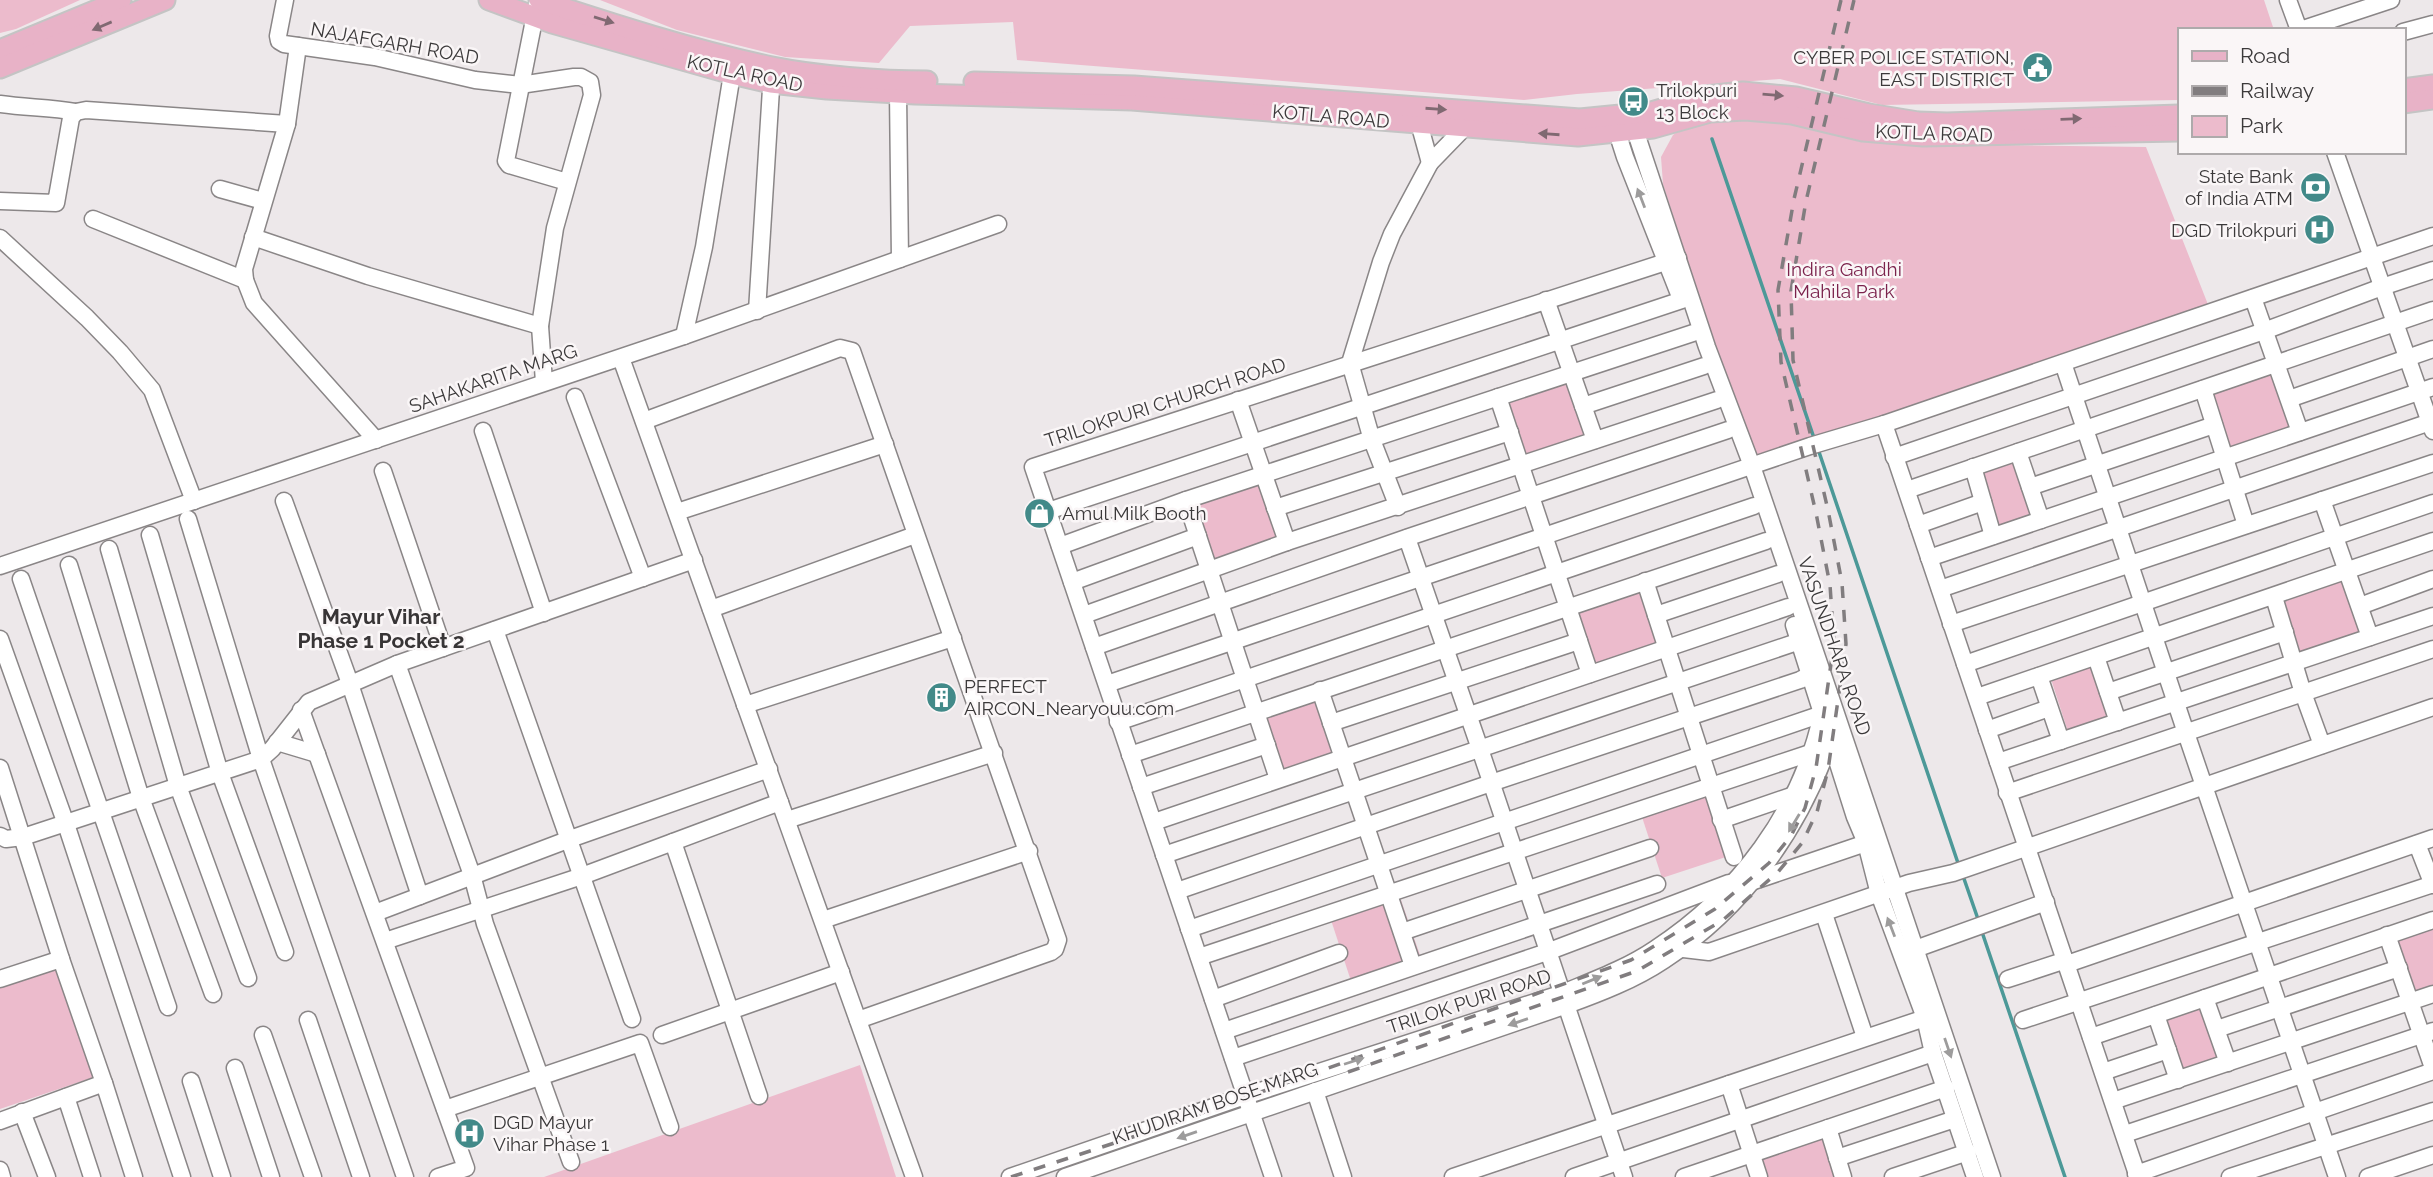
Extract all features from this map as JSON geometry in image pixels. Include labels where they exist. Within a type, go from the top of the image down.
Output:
[{"type":"main road","points":[[0,50],[121,0]]},
{"type":"main road","points":[[0,68],[165,0]]},
{"type":"main road","name":"KOTLA ROAD","points":[[489,0],[537,5],[696,47],[772,75],[827,89],[1132,100],[1578,136],[1625,125],[1651,112],[1706,96],[1743,92],[1796,97],[1869,114],[1928,122],[2178,115]]},
{"type":"main road","name":"KOTLA ROAD","points":[[537,5],[732,74],[1134,86],[1580,119],[1653,128],[1710,113],[1745,110],[1792,114],[1863,131],[1923,136],[2178,131]]},
{"type":"main road","points":[[2405,89],[2433,85]]},
{"type":"main road","points":[[2405,103],[2433,99]]},
{"type":"street","points":[[285,0],[279,41],[298,46]]},
{"type":"street","points":[[2288,0],[2298,28]]},
{"type":"street","points":[[2305,28],[2391,0]]},
{"type":"street","points":[[537,5],[506,161],[509,165],[567,182],[555,228],[540,326],[544,382]]},
{"type":"street","points":[[2405,31],[2433,24]]},
{"type":"street","name":"NAJAFGARH ROAD","points":[[245,280],[244,269],[287,124],[298,46],[375,57],[475,80],[520,85],[581,77],[590,82],[592,95],[567,182]]},
{"type":"street","points":[[684,337],[705,247],[732,74]]},
{"type":"street","points":[[757,312],[772,75]]},
{"type":"street","points":[[898,93],[900,258]]},
{"type":"street","points":[[0,104],[20,107],[49,106],[76,112],[86,110],[287,124]]},
{"type":"street","points":[[0,201],[56,203],[68,126],[76,112]]},
{"type":"street","points":[[1419,123],[1430,163]]},
{"type":"street","name":"VASUNDHARA ROAD","points":[[1625,125],[1672,260],[1707,346],[1748,467],[1825,743],[1866,843],[1879,894],[1908,952],[1992,1177]]},
{"type":"street","points":[[1398,507],[1372,440],[1350,363],[1389,243],[1430,163],[1464,128]]},
{"type":"street","points":[[1940,589],[2432,425],[2426,390],[2407,357],[2337,154]]},
{"type":"street","points":[[220,189],[263,201]]},
{"type":"street","points":[[93,219],[245,280],[254,303],[376,440]]},
{"type":"street","name":"SAHAKARITA MARG","points":[[0,566],[757,312],[998,224]]},
{"type":"street","points":[[1107,684],[1810,446],[1884,424],[2433,236]]},
{"type":"street","points":[[253,237],[368,276],[540,326]]},
{"type":"street","points":[[0,239],[87,318],[152,390],[194,501]]},
{"type":"street","name":"VASUNDHARA ROAD","points":[[1672,260],[1704,366],[1728,430],[1748,467],[1754,506],[1822,714],[1825,743],[1895,888],[1933,1053],[1975,1177]]},
{"type":"street","name":"TRILOKPURI CHURCH ROAD","points":[[1273,1177],[1033,467],[1672,260]]},
{"type":"street","points":[[1894,457],[2264,331],[2433,270]]},
{"type":"street","points":[[2253,298],[2300,432]]},
{"type":"street","points":[[1546,300],[1595,440]]},
{"type":"street","points":[[1048,511],[1682,300]]},
{"type":"street","points":[[1907,490],[2433,310]]},
{"type":"street","points":[[1060,545],[1186,500],[1693,333]]},
{"type":"street","points":[[644,421],[840,348],[852,351],[1058,940],[1055,949],[858,1020]]},
{"type":"street","points":[[2289,400],[2433,349]]},
{"type":"street","points":[[621,358],[914,1177]]},
{"type":"street","points":[[2063,363],[2337,1177]]},
{"type":"street","points":[[1583,406],[1704,366]]},
{"type":"street","points":[[2203,389],[2246,526]]},
{"type":"street","points":[[1929,558],[2426,390]]},
{"type":"street","points":[[575,397],[643,578]]},
{"type":"street","points":[[1498,397],[1590,674]]},
{"type":"street","points":[[1238,400],[1287,542]]},
{"type":"street","points":[[1084,615],[1287,542],[1717,400]]},
{"type":"street","points":[[1884,424],[2137,1175],[2433,1070],[2427,1033],[2410,1002],[2387,935]]},
{"type":"street","points":[[2029,487],[2214,425]]},
{"type":"street","points":[[1094,647],[1728,430]]},
{"type":"street","points":[[483,432],[544,613]]},
{"type":"street","points":[[1276,508],[1510,432]]},
{"type":"street","points":[[677,512],[885,444]]},
{"type":"street","points":[[2018,452],[2041,520]]},
{"type":"street","points":[[1951,624],[2433,463]]},
{"type":"street","points":[[1973,467],[1993,536]]},
{"type":"street","points":[[383,471],[443,648]]},
{"type":"street","points":[[1186,500],[1278,779]]},
{"type":"street","points":[[2322,500],[2370,637]]},
{"type":"street","points":[[284,501],[350,683],[420,895]]},
{"type":"street","points":[[1918,525],[1983,502]]},
{"type":"street","points":[[1965,664],[2433,503]]},
{"type":"street","points":[[1118,722],[1754,506]]},
{"type":"street","points":[[188,519],[261,759],[405,1177]]},
{"type":"street","points":[[711,609],[915,535]]},
{"type":"street","points":[[150,536],[220,773],[285,952]]},
{"type":"street","points":[[1072,582],[1198,536]]},
{"type":"street","points":[[1407,538],[1621,1169]]},
{"type":"street","points":[[1130,755],[1766,541]]},
{"type":"street","points":[[1977,697],[2433,541]]},
{"type":"street","points":[[109,550],[178,786],[248,978]]},
{"type":"street","points":[[0,836],[23,837],[261,759],[309,702],[350,683],[694,560]]},
{"type":"street","points":[[69,565],[141,798],[213,994]]},
{"type":"street","points":[[1656,615],[1778,574]]},
{"type":"street","points":[[20,579],[168,1007]]},
{"type":"street","points":[[2360,606],[2433,579]]},
{"type":"street","points":[[1645,581],[1734,857]]},
{"type":"street","points":[[2274,597],[2322,745]]},
{"type":"street","points":[[1154,822],[1788,607]]},
{"type":"street","points":[[1998,762],[2433,616]]},
{"type":"street","points":[[495,630],[632,1019]]},
{"type":"street","points":[[2108,692],[2285,632]]},
{"type":"street","points":[[745,705],[953,638]]},
{"type":"street","points":[[0,639],[66,824],[182,1177]]},
{"type":"street","points":[[1331,723],[1578,641]]},
{"type":"street","points":[[1164,855],[1800,641]]},
{"type":"street","points":[[2007,793],[2433,649]]},
{"type":"street","points":[[2096,657],[2118,722]]},
{"type":"street","points":[[397,664],[571,1162]]},
{"type":"street","points":[[1177,891],[1810,675]]},
{"type":"street","points":[[2039,676],[2061,741]]},
{"type":"street","points":[[1320,690],[1413,966]]},
{"type":"street","points":[[1672,946],[1709,952],[1895,888],[1954,873],[2433,707]]},
{"type":"street","points":[[1987,730],[2049,708]]},
{"type":"street","points":[[301,710],[466,1168],[438,1177]]},
{"type":"street","points":[[1189,929],[1822,714]]},
{"type":"street","points":[[277,742],[317,754]]},
{"type":"street","points":[[1199,957],[1711,786],[1825,743]]},
{"type":"street","name":"TRILOK PURI ROAD","points":[[1744,881],[1825,743]]},
{"type":"street","name":"TRILOK PURI ROAD","points":[[1379,1070],[1565,999],[1626,965],[1672,946],[1689,924],[1744,881],[1781,845],[1810,795],[1825,743]]},
{"type":"street","points":[[1141,788],[1267,745]]},
{"type":"street","points":[[787,820],[994,753]]},
{"type":"street","points":[[0,768],[134,1177]]},
{"type":"street","points":[[375,913],[570,839],[769,769]]},
{"type":"street","points":[[1721,820],[1794,795]]},
{"type":"street","points":[[385,941],[582,876],[780,802]]},
{"type":"street","points":[[2008,979],[2245,903],[2433,838]]},
{"type":"street","points":[[673,842],[759,1096]]},
{"type":"street","name":"TRILOK PURI ROAD","points":[[1744,881],[1866,843]]},
{"type":"street","points":[[2023,1020],[2433,884],[2417,844]]},
{"type":"street","points":[[1402,932],[1650,848]]},
{"type":"street","points":[[822,920],[1028,851]]},
{"type":"street","points":[[1233,1058],[1547,952],[1744,881]]},
{"type":"street","points":[[1224,1031],[1657,884]]},
{"type":"street","points":[[1908,952],[2046,902]]},
{"type":"street","points":[[1824,914],[1865,1038]]},
{"type":"street","points":[[2091,1037],[2433,920]]},
{"type":"street","points":[[1213,999],[1339,953]]},
{"type":"street","points":[[0,979],[61,959]]},
{"type":"street","points":[[2217,1029],[2399,968]]},
{"type":"street","points":[[662,1035],[841,972]]},
{"type":"street","points":[[2113,1101],[2433,994]]},
{"type":"street","points":[[2205,998],[2228,1063]]},
{"type":"street","name":"TRILOK PURI ROAD","points":[[1010,1177],[1245,1096],[1565,999]]},
{"type":"street","points":[[2156,1014],[2178,1080]]},
{"type":"street","points":[[1453,1177],[1924,1018]]},
{"type":"street","points":[[308,1020],[361,1177]]},
{"type":"street","points":[[2124,1134],[2427,1033]]},
{"type":"street","points":[[263,1035],[313,1177]]},
{"type":"street","points":[[445,1109],[640,1043],[670,1127]]},
{"type":"street","points":[[2103,1072],[2168,1050]]},
{"type":"street","points":[[1574,1177],[1621,1169],[1741,1121],[1933,1053]]},
{"type":"street","points":[[235,1068],[271,1177]]},
{"type":"street","name":"KHUDIRAM BOSE MARG","points":[[1065,1177],[1085,1174],[1251,1113],[1379,1070]]},
{"type":"street","points":[[191,1081],[222,1177]]},
{"type":"street","points":[[0,1121],[104,1083]]},
{"type":"street","points":[[1729,1084],[1759,1177]]},
{"type":"street","points":[[1684,1177],[1946,1088]]},
{"type":"street","points":[[1315,1091],[1343,1177]]},
{"type":"street","points":[[66,1097],[92,1177]]},
{"type":"street","points":[[2230,1177],[2433,1111]]},
{"type":"street","points":[[22,1112],[47,1177]]},
{"type":"street","points":[[1837,1158],[1955,1119]]},
{"type":"street","points":[[1828,1128],[1843,1177]]},
{"type":"street","points":[[1893,1177],[1968,1152]]},
{"type":"street","points":[[1078,1154],[1085,1174]]},
{"type":"street","points":[[2368,1177],[2433,1155]]},
{"type":"street","points":[[0,1170],[2,1177]]},
{"type":"green space","points":[[0,0],[80,0],[16,29],[0,33]]},
{"type":"green space","points":[[600,0],[2264,0],[2273,28],[2178,28],[2178,100],[1882,105],[1780,79],[1524,100],[1017,60],[1013,22],[910,26],[879,63],[785,57],[677,30]]},
{"type":"green space","name":"Indira Gandhi Mahila Park","points":[[1749,116],[1927,144],[2146,147],[2209,307],[1752,463],[1663,184],[1661,157],[1673,135],[1688,124]]},
{"type":"green space","points":[[2276,370],[2298,431],[2228,454],[2208,393]]},
{"type":"green space","points":[[1571,378],[1592,439],[1522,462],[1502,401]]},
{"type":"green space","points":[[2018,461],[2036,517],[1996,530],[1978,474]]},
{"type":"green space","points":[[1263,481],[1284,542],[1214,565],[1194,504]]},
{"type":"green space","points":[[2346,576],[2367,637],[2297,660],[2277,599]]},
{"type":"green space","points":[[1641,586],[1663,647],[1592,670],[1572,609]]},
{"type":"green space","points":[[2091,666],[2109,722],[2069,735],[2051,679]]},
{"type":"green space","points":[[1328,691],[1350,752],[1280,775],[1260,714]]},
{"type":"green space","points":[[1710,794],[1732,855],[1662,878],[1642,817]]},
{"type":"green space","points":[[1400,897],[1421,958],[1351,981],[1331,920]]},
{"type":"green space","points":[[2433,926],[2433,995],[2413,1001],[2393,940]]},
{"type":"green space","points":[[65,962],[103,1074],[0,1109],[0,984]]},
{"type":"green space","points":[[2204,1007],[2222,1063],[2182,1076],[2164,1020]]},
{"type":"green space","points":[[860,1065],[896,1177],[544,1177]]},
{"type":"green space","points":[[1825,1132],[1841,1177],[1763,1177],[1756,1156]]},
{"type":"waterway","points":[[1712,139],[1814,438]]},
{"type":"waterway","points":[[1818,449],[1959,866]]},
{"type":"waterway","points":[[1962,873],[1979,922]]},
{"type":"waterway","points":[[1981,929],[2065,1177]]},
{"type":"railway","points":[[1011,1177],[1160,1128],[1631,960],[1715,909],[1769,863],[1791,836],[1805,808],[1816,768],[1834,643],[1830,585],[1781,362],[1778,290],[1794,199],[1841,0]]},
{"type":"railway","points":[[1348,1072],[1637,971],[1723,920],[1778,872],[1802,843],[1817,812],[1828,770],[1846,644],[1842,583],[1793,360],[1791,291],[1806,201],[1854,0]]},
{"type":"place","name":"CYBER POLICE STATION, EAST DISTRICT","points":[[2037,68]]},
{"type":"place","name":"Trilokpuri 13 Block","points":[[1633,101]]},
{"type":"place","name":"State Bank of India ATM","points":[[2316,187]]},
{"type":"place","name":"DGD Trilokpuri","points":[[2320,230]]},
{"type":"place","name":"Amul Milk Booth","points":[[1039,513]]},
{"type":"place","name":"PERFECT AIRCON_Nearyouu.com","points":[[941,697]]},
{"type":"place","name":"DGD Mayur Vihar Phase 1","points":[[470,1133]]},
{"type":"district","name":"Mayur Vihar Phase 1 Pocket 2","points":[[381,628]]}]
